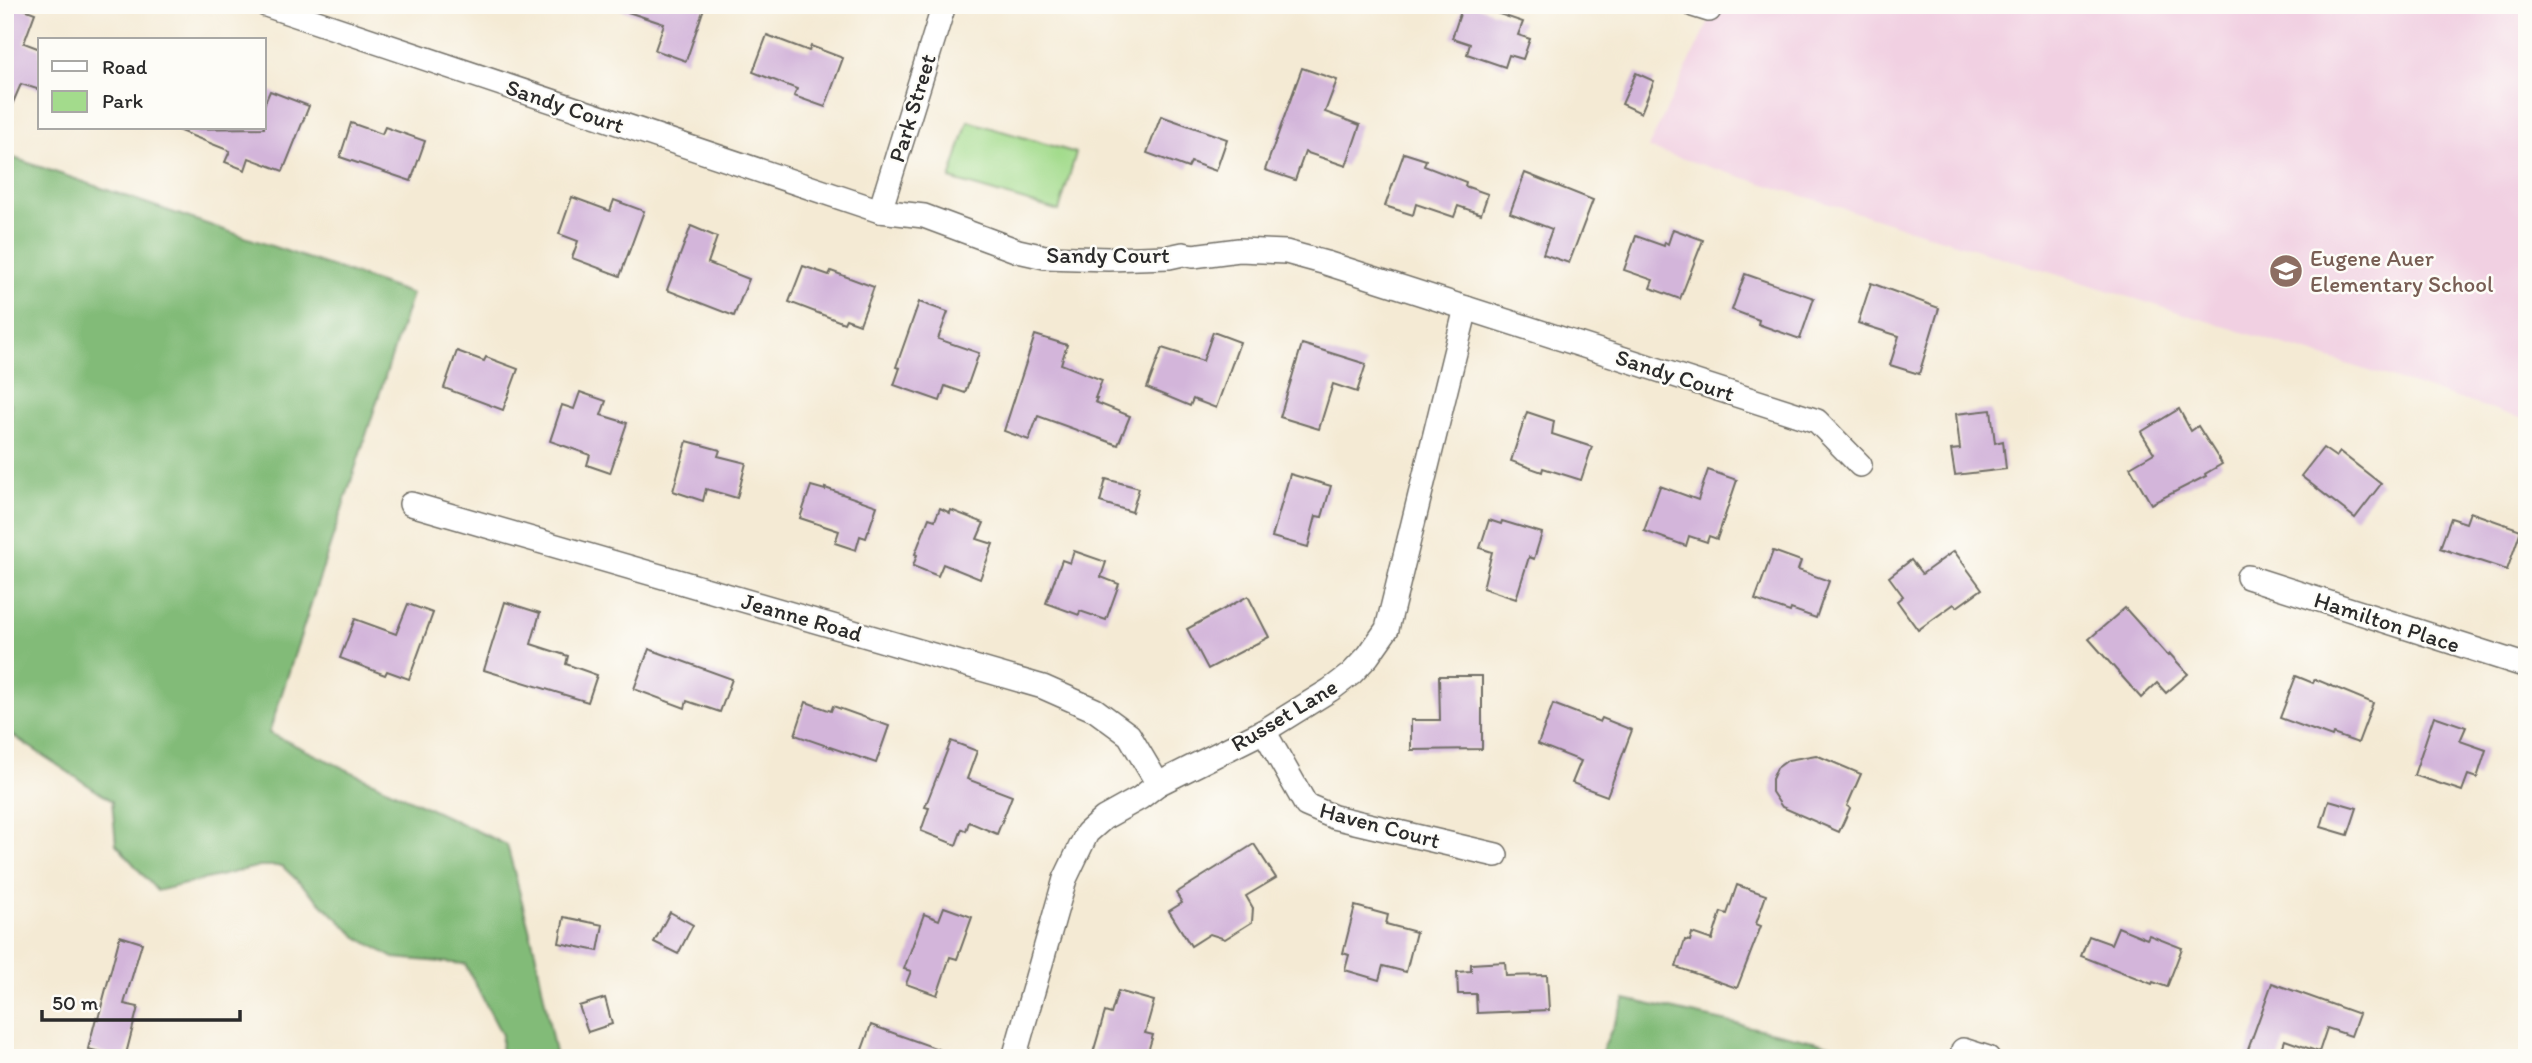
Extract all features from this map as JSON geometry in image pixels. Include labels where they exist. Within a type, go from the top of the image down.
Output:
[{"type":"street","name":"Sandy Court","points":[[266,5],[880,211],[924,216],[1018,251],[1045,257],[1108,259],[1183,254],[1193,256],[1239,250],[1286,251],[1817,421],[1860,465]]},
{"type":"street","name":"Park Street","points":[[880,211],[944,5]]},
{"type":"street","name":"Russet Lane","points":[[1014,1058],[1065,879],[1087,833],[1113,812],[1158,784],[1264,731],[1351,674],[1387,629],[1466,308]]},
{"type":"street","name":"Jeanne Road","points":[[411,504],[1043,687],[1095,710],[1129,735],[1158,784]]},
{"type":"street","name":"Hamilton Place","points":[[2248,577],[2527,666]]},
{"type":"street","name":"Haven Court","points":[[1264,731],[1306,805],[1334,817],[1496,855]]},
{"type":"street","points":[[1963,1050],[1988,1058]]},
{"type":"shaded area","name":"Eugene Auer Elementary School","points":[[1717,5],[2527,5],[2527,420],[1648,148]]},
{"type":"green space","points":[[968,121],[1076,153],[1059,211],[950,179]]},
{"type":"green space","points":[[5,155],[412,294],[269,733],[507,845],[535,951],[556,1058],[501,1058],[502,1035],[465,964],[394,958],[357,937],[282,866],[260,866],[157,891],[116,844],[112,801],[12,735],[5,727],[5,576],[11,403],[5,400],[5,216],[10,203],[5,199]]},
{"type":"green space","points":[[1625,999],[1872,1054],[1872,1058],[1599,1058]]},
{"type":"building","points":[[5,5],[14,5],[35,13],[24,43],[38,48],[38,89],[21,84],[5,121]]},
{"type":"building","points":[[620,5],[705,5],[686,61],[655,50],[664,24],[619,9]]},
{"type":"building","points":[[1463,5],[1473,5],[1523,22],[1518,35],[1530,39],[1523,59],[1509,55],[1505,67],[1467,54],[1470,44],[1452,38]]},
{"type":"building","points":[[767,35],[809,51],[811,46],[843,58],[825,107],[794,96],[797,89],[753,72]]},
{"type":"building","points":[[1302,68],[1337,80],[1325,112],[1360,125],[1346,166],[1305,152],[1295,180],[1265,170]]},
{"type":"building","points":[[1636,73],[1654,81],[1641,113],[1622,104]]},
{"type":"building","points":[[270,91],[309,106],[283,171],[249,158],[245,170],[225,162],[230,151],[178,130],[266,130],[266,100]]},
{"type":"building","points":[[1161,116],[1227,139],[1216,171],[1191,162],[1188,168],[1147,153]]},
{"type":"building","points":[[351,123],[382,134],[385,127],[425,141],[411,181],[340,157]]},
{"type":"building","points":[[1404,153],[1426,160],[1424,166],[1466,182],[1465,186],[1488,194],[1481,214],[1458,206],[1454,217],[1416,204],[1413,215],[1385,206]]},
{"type":"building","points":[[1525,173],[1593,200],[1569,263],[1543,254],[1552,229],[1510,213]]},
{"type":"building","points":[[572,197],[610,211],[614,200],[644,211],[620,276],[572,258],[578,241],[559,234]]},
{"type":"building","points":[[691,226],[717,237],[708,263],[749,279],[734,316],[667,290]]},
{"type":"building","points":[[1673,229],[1703,240],[1680,299],[1650,288],[1653,280],[1624,270],[1636,236],[1664,246],[1665,242],[1668,244]]},
{"type":"building","points":[[803,266],[829,275],[831,271],[874,287],[860,324],[846,319],[844,323],[789,302]]},
{"type":"building","points":[[1745,274],[1814,298],[1800,339],[1758,324],[1759,320],[1732,310]]},
{"type":"building","points":[[1871,283],[1939,308],[1919,374],[1890,365],[1899,336],[1858,323]]},
{"type":"building","points":[[919,302],[948,312],[938,339],[979,353],[965,393],[945,386],[940,401],[894,385],[900,368],[896,367]]},
{"type":"building","points":[[1213,332],[1240,342],[1216,408],[1193,399],[1190,406],[1147,388],[1162,348],[1203,361]]},
{"type":"building","points":[[1035,335],[1067,345],[1061,364],[1102,380],[1095,402],[1130,416],[1118,445],[1038,416],[1029,440],[1004,431]]},
{"type":"building","points":[[1302,344],[1366,364],[1357,392],[1333,384],[1319,429],[1280,417]]},
{"type":"building","points":[[457,351],[484,361],[486,357],[518,369],[503,410],[444,388]]},
{"type":"building","points":[[580,392],[606,401],[601,415],[627,423],[610,473],[587,465],[590,455],[550,441],[562,405],[574,409]]},
{"type":"building","points":[[2179,409],[2191,431],[2198,426],[2222,464],[2205,474],[2206,476],[2151,504],[2130,467],[2154,453],[2141,432]]},
{"type":"building","points":[[1991,410],[1995,443],[2003,441],[2006,469],[1955,475],[1951,450],[1960,449],[1956,414]]},
{"type":"building","points":[[1527,412],[1554,421],[1552,434],[1592,447],[1581,480],[1543,468],[1542,472],[1511,461]]},
{"type":"building","points":[[687,441],[720,450],[718,456],[746,463],[737,498],[706,489],[703,501],[673,491]]},
{"type":"building","points":[[2323,448],[2336,457],[2340,452],[2381,484],[2355,518],[2301,476]]},
{"type":"building","points":[[1708,470],[1737,480],[1717,539],[1709,536],[1707,542],[1689,536],[1686,546],[1644,531],[1660,486],[1698,500]]},
{"type":"building","points":[[1290,474],[1331,486],[1322,517],[1316,516],[1308,547],[1272,537]]},
{"type":"building","points":[[1106,479],[1139,488],[1132,512],[1100,502]]},
{"type":"building","points":[[811,486],[825,488],[877,506],[866,538],[860,536],[856,550],[835,543],[839,531],[800,518]]},
{"type":"building","points":[[940,508],[984,523],[977,539],[993,544],[980,579],[943,564],[938,576],[913,566],[929,518],[935,520]]},
{"type":"building","points":[[2470,512],[2521,530],[2507,570],[2440,548],[2451,518],[2466,523]]},
{"type":"building","points":[[1489,520],[1501,524],[1502,521],[1542,533],[1534,559],[1529,557],[1516,599],[1483,588],[1492,552],[1480,548]]},
{"type":"building","points":[[1074,551],[1106,562],[1101,577],[1119,584],[1106,620],[1080,611],[1079,615],[1046,603],[1062,560],[1070,563]]},
{"type":"building","points":[[1773,551],[1801,561],[1798,570],[1829,581],[1816,618],[1755,600]]},
{"type":"building","points":[[1954,551],[1982,589],[1957,607],[1954,604],[1918,630],[1897,601],[1903,596],[1889,577],[1911,560],[1922,574]]},
{"type":"building","points":[[1248,596],[1269,637],[1208,669],[1187,629]]},
{"type":"building","points":[[505,602],[540,613],[531,644],[568,656],[566,664],[597,675],[588,702],[484,670]]},
{"type":"building","points":[[408,604],[433,613],[409,679],[387,671],[385,675],[340,658],[355,619],[396,634]]},
{"type":"building","points":[[2125,608],[2188,674],[2166,693],[2157,683],[2141,698],[2089,639]]},
{"type":"building","points":[[649,649],[732,679],[720,712],[687,701],[685,708],[634,689]]},
{"type":"building","points":[[1439,676],[1482,676],[1482,749],[1411,750],[1411,720],[1440,720]]},
{"type":"building","points":[[2296,676],[2313,683],[2315,679],[2373,703],[2358,743],[2333,734],[2332,737],[2280,718]]},
{"type":"building","points":[[806,702],[831,711],[833,706],[889,726],[876,763],[795,735]]},
{"type":"building","points":[[1553,704],[1600,722],[1602,718],[1632,730],[1607,796],[1572,783],[1581,761],[1538,744]]},
{"type":"building","points":[[2434,716],[2466,727],[2460,741],[2486,750],[2477,778],[2468,775],[2462,791],[2414,775]]},
{"type":"building","points":[[951,741],[977,751],[967,779],[1012,796],[997,834],[969,822],[966,831],[962,829],[956,845],[921,831],[929,808],[925,807]]},
{"type":"building","points":[[1816,755],[1861,774],[1839,832],[1782,807],[1772,792],[1772,779],[1777,768],[1788,760]]},
{"type":"building","points":[[2329,800],[2357,808],[2348,835],[2321,827]]},
{"type":"building","points":[[1254,844],[1276,878],[1246,896],[1253,908],[1252,922],[1225,939],[1210,934],[1191,946],[1169,911],[1182,903],[1176,893]]},
{"type":"building","points":[[1737,885],[1766,895],[1756,924],[1761,926],[1737,988],[1676,967],[1685,940],[1690,941],[1692,933],[1712,940],[1721,912],[1727,914]]},
{"type":"building","points":[[1355,906],[1388,915],[1386,924],[1416,932],[1406,972],[1383,966],[1379,980],[1345,970],[1349,955],[1343,953]]},
{"type":"building","points":[[944,907],[972,917],[957,959],[950,957],[937,995],[906,984],[911,971],[904,969],[924,914],[939,920]]},
{"type":"building","points":[[670,912],[693,925],[678,954],[654,942]]},
{"type":"building","points":[[564,917],[603,925],[598,951],[559,943]]},
{"type":"building","points":[[2118,927],[2147,939],[2149,935],[2182,948],[2167,987],[2153,982],[2152,984],[2081,956],[2089,936],[2111,944]]},
{"type":"building","points":[[120,936],[142,943],[124,1004],[138,1007],[125,1058],[88,1049]]},
{"type":"building","points":[[1505,962],[1506,976],[1547,975],[1549,1010],[1477,1013],[1476,994],[1458,994],[1457,972],[1471,971],[1471,964]]},
{"type":"building","points":[[2272,983],[2359,1014],[2351,1036],[2327,1028],[2319,1052],[2285,1040],[2279,1058],[2245,1058]]},
{"type":"building","points":[[1118,991],[1154,1001],[1145,1033],[1153,1035],[1146,1058],[1107,1058],[1093,1053],[1105,1012],[1111,1014]]},
{"type":"building","points":[[605,998],[612,1024],[588,1032],[579,1006]]},
{"type":"building","points":[[871,1025],[955,1055],[954,1058],[859,1058]]},
{"type":"place","name":"Eugene Auer Elementary School","points":[[2286,271]]}]
